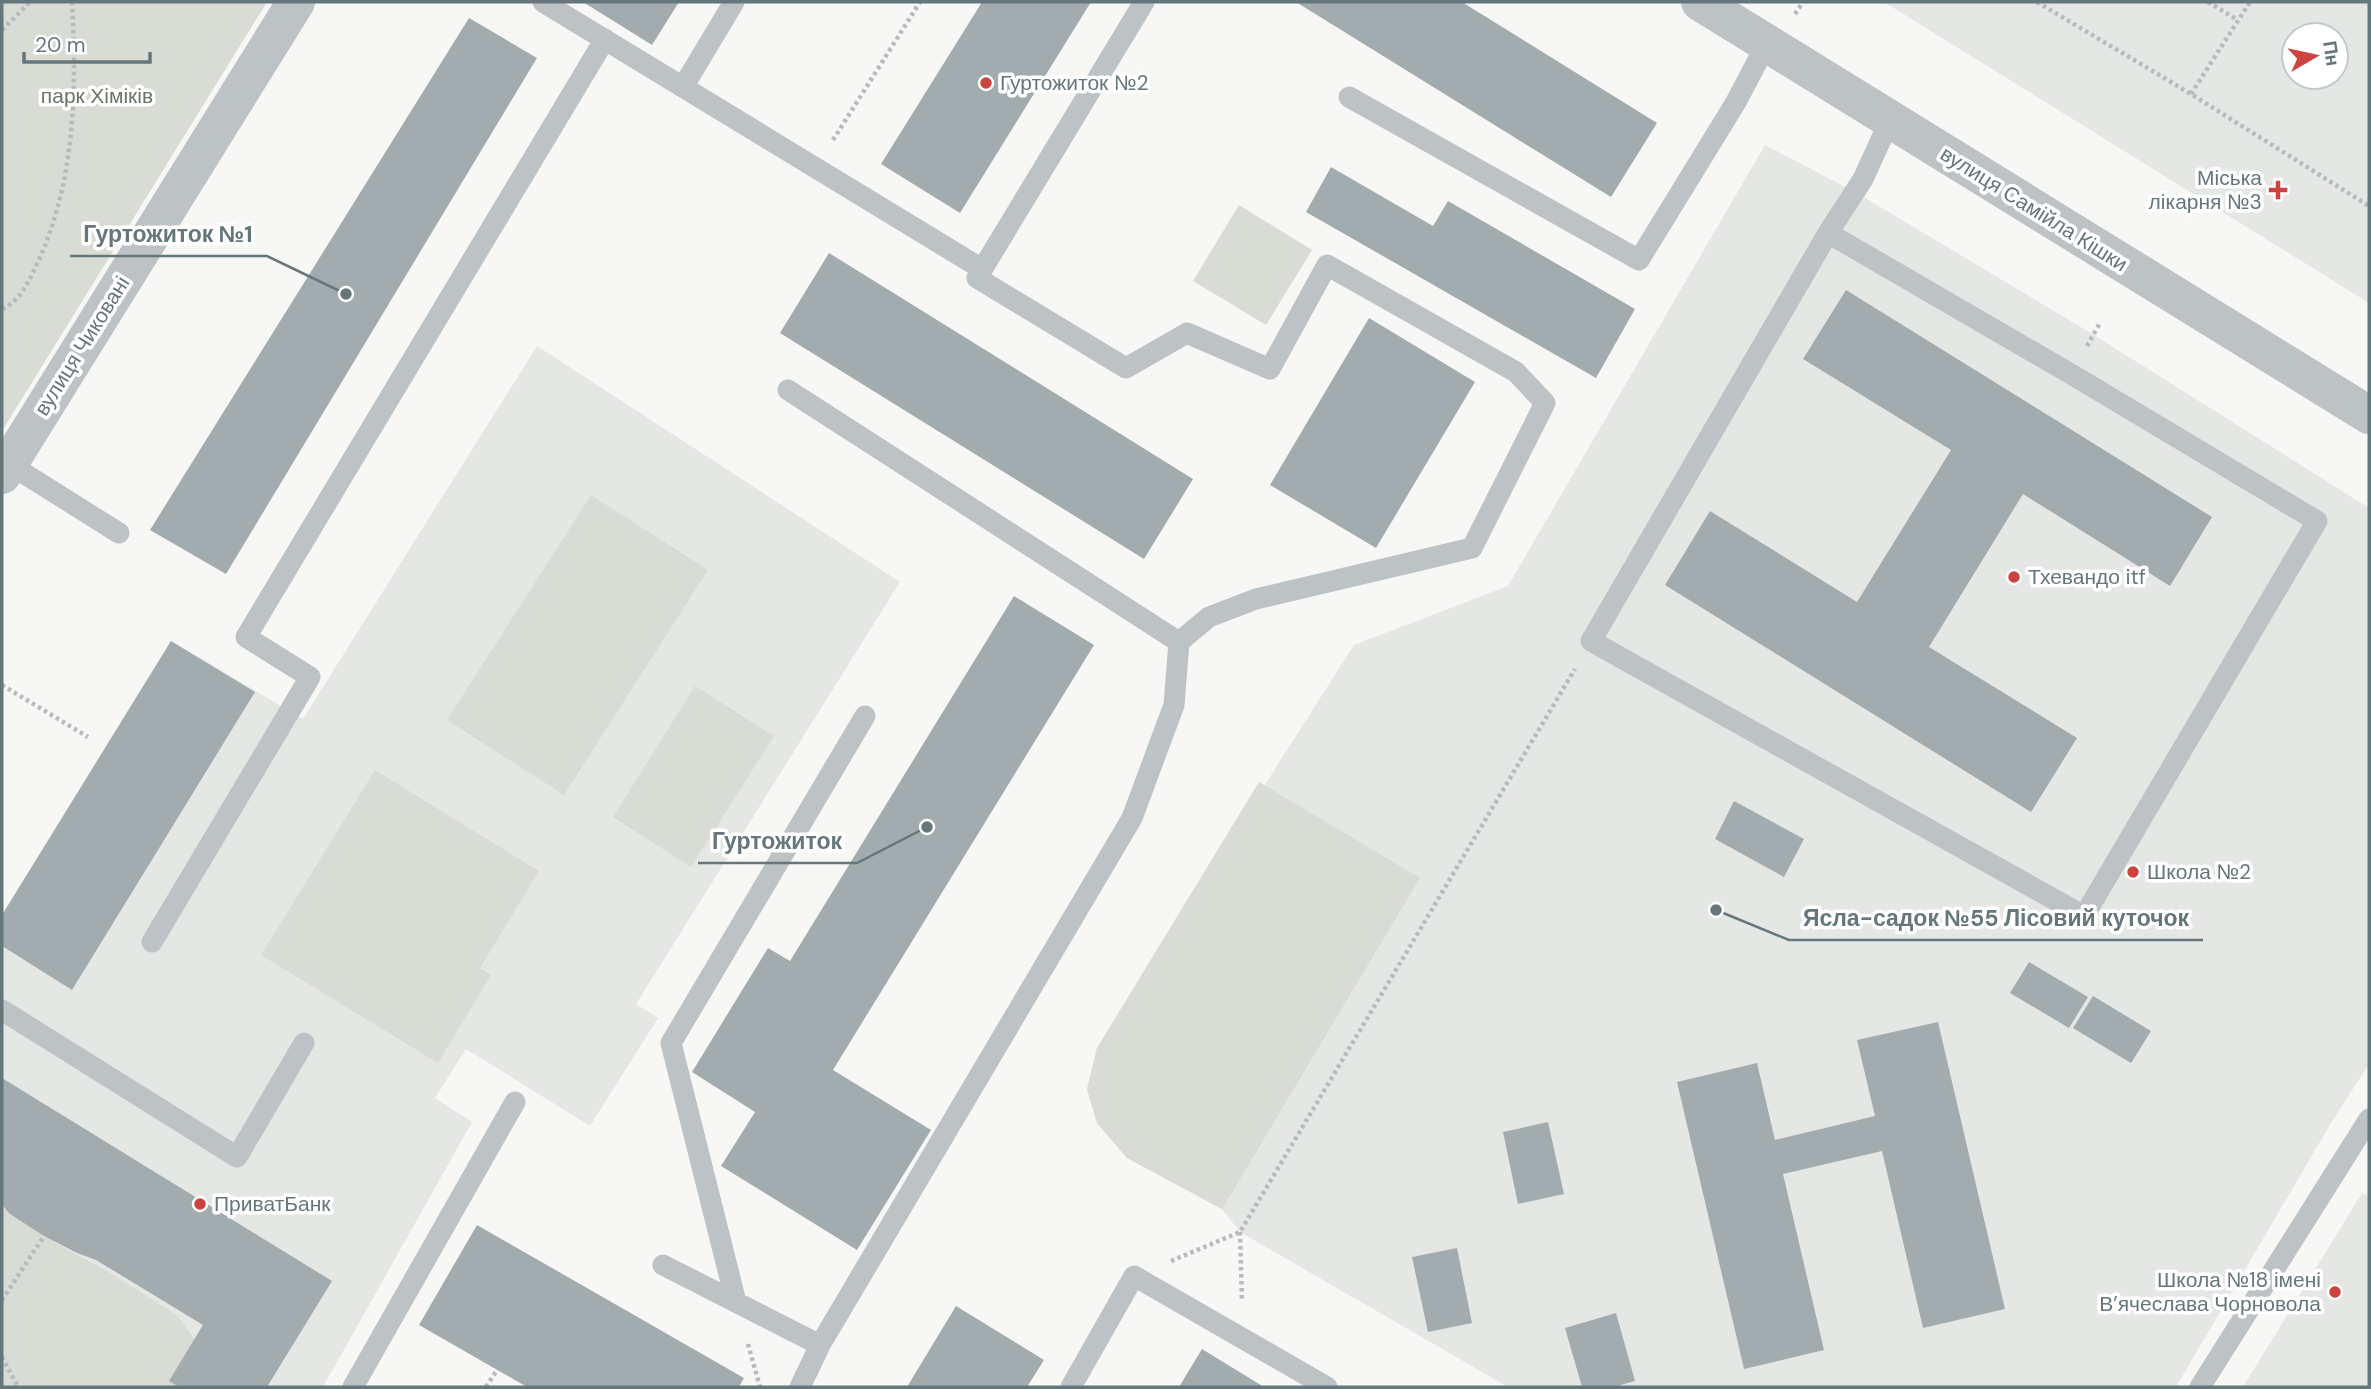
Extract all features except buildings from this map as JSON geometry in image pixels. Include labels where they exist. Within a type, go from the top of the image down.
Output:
[{"type":"street","name":"вулиця Чиковані","points":[[4,465],[296,2]]},
{"type":"street","name":"вулиця Самійла Кішки","points":[[1700,2],[2369,415]]},
{"type":"lane","points":[[543,2],[982,270]]},
{"type":"lane","points":[[683,87],[734,2]]},
{"type":"lane","points":[[800,1387],[820,1345],[1132,818],[1174,705],[1179,642],[1209,617],[1256,599],[1472,548],[1545,403],[1516,372],[1327,265],[1270,369],[1187,333],[1126,368],[977,278],[1144,2]]},
{"type":"lane","points":[[152,942],[310,677],[246,637],[605,39]]},
{"type":"lane","points":[[1349,97],[1639,260],[1735,102],[1767,43]]},
{"type":"lane","points":[[1828,233],[2071,374],[2317,522],[2084,916],[1591,642],[1828,233],[1863,179],[1890,120]]},
{"type":"lane","points":[[788,390],[1179,642]]},
{"type":"lane","points":[[4,465],[119,533]]},
{"type":"lane","points":[[736,1302],[671,1043],[865,716]]},
{"type":"lane","points":[[2,1010],[237,1157],[304,1043]]},
{"type":"lane","points":[[353,1387],[515,1102]]},
{"type":"lane","points":[[2200,1387],[2369,1119]]},
{"type":"lane","points":[[663,1265],[820,1345]]},
{"type":"lane","points":[[1071,1387],[1134,1276],[1327,1387]]},
{"type":"path","points":[[2,30],[30,2]]},
{"type":"path","points":[[2,309],[21,295],[46,243],[59,201],[73,122],[72,2]]},
{"type":"path","points":[[815,167],[920,2]]},
{"type":"path","points":[[2037,2],[2191,94],[2369,206]]},
{"type":"path","points":[[2208,2],[2238,20]]},
{"type":"path","points":[[2191,94],[2250,2]]},
{"type":"path","points":[[1243,1338],[1240,1232],[1591,642]]},
{"type":"path","points":[[2,685],[88,737]]},
{"type":"path","points":[[1134,1276],[1240,1232]]},
{"type":"path","points":[[2,1300],[44,1236]]},
{"type":"path","points":[[2,1357],[18,1387]]},
{"type":"path","points":[[486,1387],[497,1370]]},
{"type":"shaded area","name":"Міська лікарня №3","points":[[1884,2],[2369,2],[2369,303]]},
{"type":"shaded area","points":[[1765,145],[1855,192],[2094,335],[2369,508],[2369,1064],[2331,1123],[2176,1387],[1508,1387],[1240,1232],[1222,1209],[1127,1158],[1097,1123],[1087,1089],[1097,1048],[1354,645],[1508,586]]},
{"type":"shaded area","points":[[537,346],[900,582],[636,1004],[658,1018],[590,1126],[466,1049],[435,1098],[472,1122],[323,1387],[2,1387],[2,915],[171,641],[303,719]]},
{"type":"shaded area","name":"Школа №18 імені В’ячеслава Чорновола","points":[[2362,1193],[2369,1197],[2369,1387],[2243,1387]]},
{"type":"green space","name":"парк Хіміків","points":[[2,2],[267,2],[2,431]]},
{"type":"green space","points":[[1239,205],[1312,250],[1266,325],[1193,281]]},
{"type":"green space","points":[[591,495],[708,570],[564,795],[447,720]]},
{"type":"green space","points":[[695,686],[774,736],[691,867],[613,817]]},
{"type":"green space","points":[[375,770],[539,871],[480,968],[491,975],[438,1063],[261,955]]},
{"type":"green space","points":[[1259,782],[1420,878],[1222,1209],[1127,1158],[1097,1123],[1087,1089],[1097,1048]]},
{"type":"green space","points":[[2,1207],[57,1244],[109,1272],[178,1316],[202,1350],[178,1387],[2,1387]]},
{"type":"place","name":"Гуртожиток №2","points":[[986,83]]},
{"type":"place","name":"Міська лікарня №3","points":[[2278,190]]},
{"type":"place","name":"Гуртожиток №1","points":[[346,294]]},
{"type":"place","name":"Тхевандо itf","points":[[2014,577]]},
{"type":"place","name":"Гуртожиток","points":[[927,827]]},
{"type":"place","name":"Школа №2","points":[[2133,872]]},
{"type":"place","name":"Ясла-садок №55 Лісовий куточок","points":[[1716,910]]},
{"type":"place","name":"ПриватБанк","points":[[200,1204]]},
{"type":"place","name":"Школа №18 імені В’ячеслава Чорновола","points":[[2335,1292]]}]
